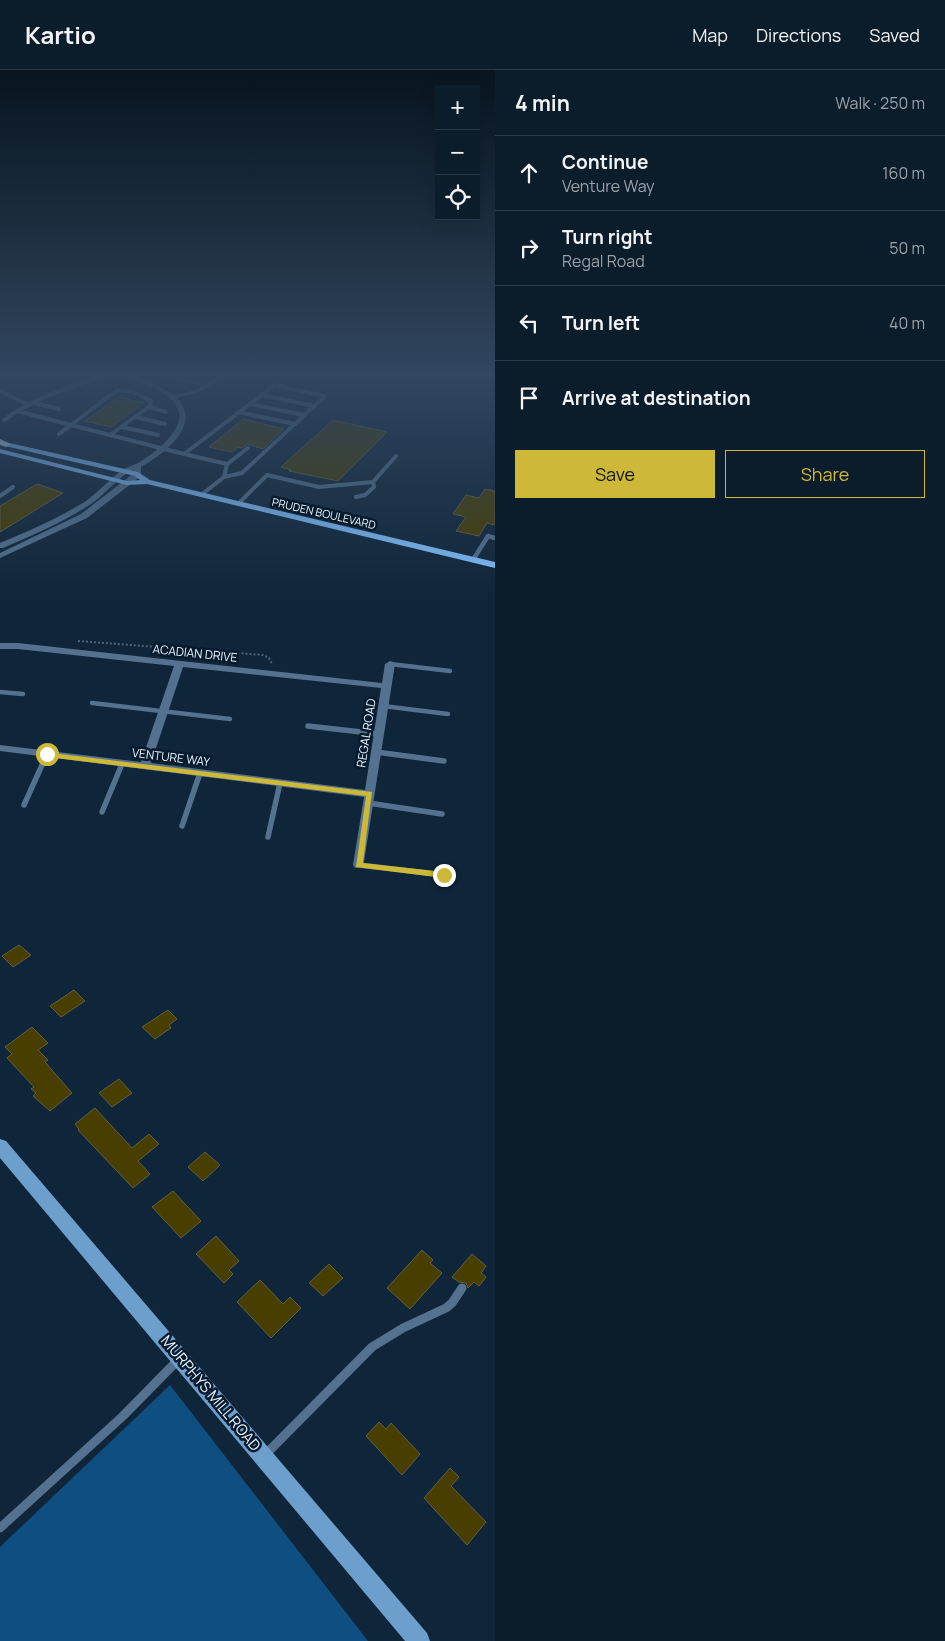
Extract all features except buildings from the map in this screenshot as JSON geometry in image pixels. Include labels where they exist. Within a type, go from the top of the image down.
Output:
[{"type":"main road","name":"PRUDEN BOULEVARD","points":[[15,449],[127,483],[147,482],[495,565]]},
{"type":"main road","name":"PRUDEN BOULEVARD","points":[[22,449],[126,471],[138,470],[147,482]]},
{"type":"street","points":[[1,552],[84,516],[127,483],[161,449]]},
{"type":"street","points":[[1,552],[90,501],[126,471]]},
{"type":"street","name":"ACADIAN DRIVE","points":[[0,646],[18,646],[386,686]]},
{"type":"street","points":[[145,766],[179,664]]},
{"type":"street","name":"REGAL ROAD","points":[[359,865],[390,664]]},
{"type":"street","name":"VENTURE WAY","points":[[0,748],[280,783],[369,799]]},
{"type":"street","name":"MURPHYS MILL ROAD","points":[[0,1146],[419,1641]]},
{"type":"lane","points":[[167,449],[227,464]]},
{"type":"lane","points":[[184,454],[190,449]]},
{"type":"lane","points":[[224,477],[227,464],[246,449]]},
{"type":"lane","points":[[201,495],[224,477],[242,474],[268,449]]},
{"type":"lane","points":[[238,504],[267,475],[319,487],[373,482],[396,456]]},
{"type":"lane","points":[[356,497],[365,495],[374,487],[373,482]]},
{"type":"lane","points":[[0,496],[13,487]]},
{"type":"lane","points":[[473,560],[488,536],[495,538]]},
{"type":"lane","points":[[390,664],[450,671]]},
{"type":"lane","points":[[0,692],[23,694]]},
{"type":"lane","points":[[92,703],[230,719]]},
{"type":"lane","points":[[383,706],[448,714]]},
{"type":"lane","points":[[308,726],[379,734]]},
{"type":"lane","points":[[376,752],[444,761]]},
{"type":"lane","points":[[24,805],[47,754]]},
{"type":"lane","points":[[102,812],[122,764]]},
{"type":"lane","points":[[182,826],[200,773]]},
{"type":"lane","points":[[268,836],[280,783]]},
{"type":"lane","points":[[369,799],[442,814]]},
{"type":"lane","points":[[359,865],[444,875]]},
{"type":"lane","points":[[264,1456],[372,1348],[403,1328],[446,1308],[452,1303],[462,1288]]},
{"type":"lane","points":[[0,1528],[123,1416],[180,1357]]},
{"type":"path","points":[[75,641],[263,655],[269,658],[272,664],[270,673]]},
{"type":"shaded area","points":[[170,1385],[368,1641],[0,1641],[0,1547]]},
{"type":"route","points":[[47,754],[370,794],[359,865],[444,875]]}]
